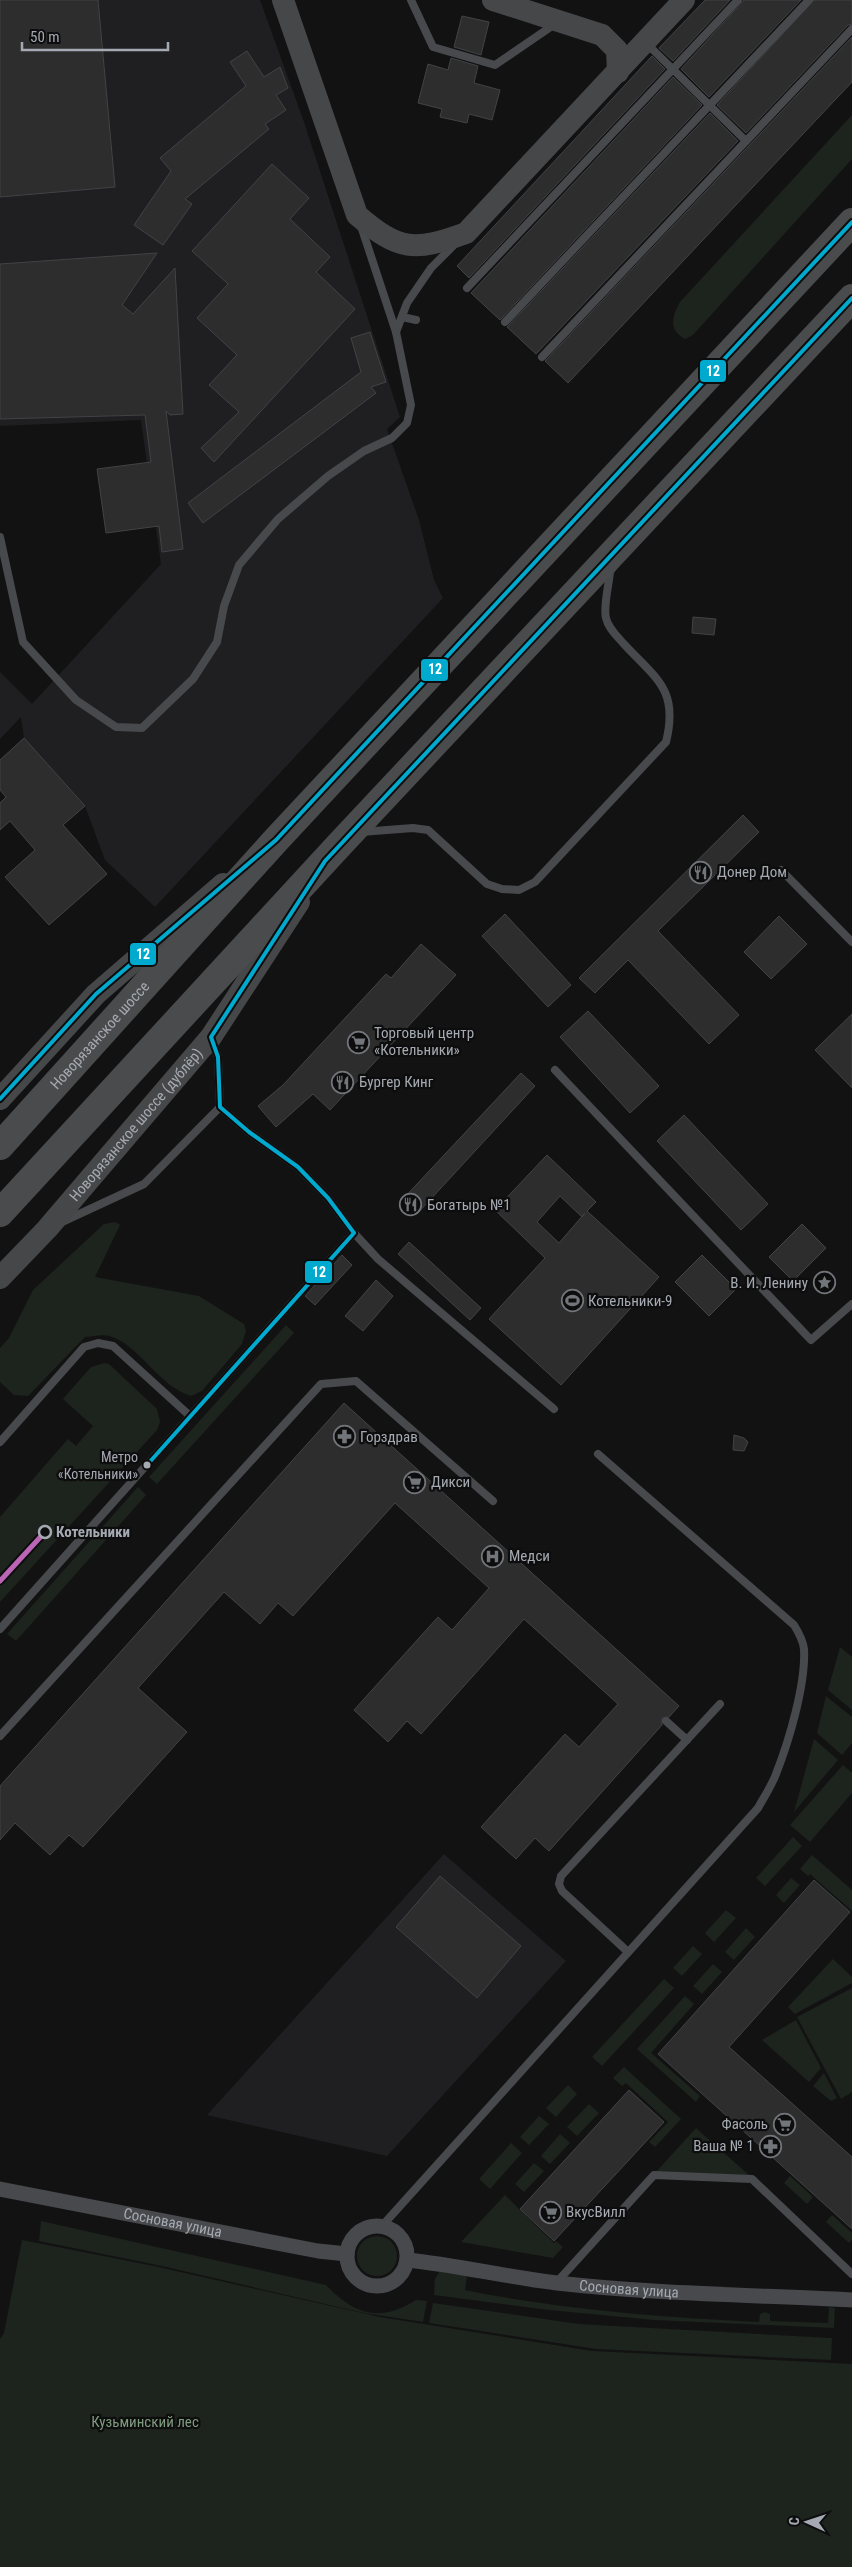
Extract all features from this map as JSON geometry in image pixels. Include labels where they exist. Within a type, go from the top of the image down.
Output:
[{"type":"highway","name":"Новорязанское шоссе","points":[[0,1146],[276,840],[852,222]]},
{"type":"highway","points":[[0,1213],[333,852],[852,298]]},
{"type":"street","points":[[283,0],[290,26],[357,215],[382,236],[409,246],[437,244],[466,233],[684,0]]},
{"type":"street","points":[[290,26],[295,0]]},
{"type":"street","points":[[493,0],[525,5],[602,35],[649,37]]},
{"type":"street","points":[[602,35],[617,50],[618,72]]},
{"type":"street","points":[[0,1099],[96,994],[276,840]]},
{"type":"street","name":"Новорязанское шоссе (дублёр)","points":[[0,1278],[47,1228],[211,1037],[333,852]]},
{"type":"street","name":"Сосновая улица","points":[[0,2189],[318,2251],[347,2254]]},
{"type":"street","points":[[382,2226],[392,2229],[403,2241],[407,2260],[404,2268],[395,2280],[377,2286],[363,2282],[354,2275],[348,2264],[347,2254],[349,2244],[356,2234],[369,2227],[382,2226]]},
{"type":"street","name":"Сосновая улица","points":[[407,2260],[440,2263],[556,2283],[631,2290],[852,2300]]},
{"type":"lane","points":[[410,0],[433,47],[495,65],[561,20]]},
{"type":"lane","points":[[466,288],[738,0]]},
{"type":"lane","points":[[505,322],[809,0]]},
{"type":"lane","points":[[542,357],[852,29]]},
{"type":"lane","points":[[649,37],[672,68],[746,141]]},
{"type":"lane","points":[[0,537],[23,642],[76,700],[116,727],[142,728],[193,679],[217,642],[224,606],[239,565],[278,519],[328,476],[364,451],[392,438],[407,423],[411,405],[396,332],[357,215]]},
{"type":"lane","points":[[396,332],[406,303],[431,268],[466,233]]},
{"type":"lane","points":[[402,317],[416,320]]},
{"type":"lane","points":[[333,852],[363,831],[413,828],[428,830],[487,884],[502,889],[519,890],[535,882],[666,742],[670,724],[670,703],[661,684],[613,632],[605,618],[610,572],[628,539]]},
{"type":"lane","points":[[781,870],[852,942]]},
{"type":"lane","points":[[47,1228],[144,1184],[220,1108],[218,1057],[211,1037]]},
{"type":"lane","points":[[555,1070],[811,1340],[852,1304]]},
{"type":"lane","points":[[220,1108],[249,1132],[298,1167],[328,1198],[354,1233],[378,1259],[554,1409]]},
{"type":"lane","points":[[0,1629],[354,1233]]},
{"type":"lane","points":[[0,1442],[84,1347],[98,1343],[113,1346],[190,1416]]},
{"type":"lane","points":[[0,1736],[321,1384],[356,1381],[493,1501]]},
{"type":"lane","points":[[382,2226],[758,1808],[776,1775],[790,1733],[803,1670],[804,1648],[801,1636],[794,1625],[598,1454]]},
{"type":"lane","points":[[628,1952],[562,1890],[559,1884],[561,1876],[720,1704]]},
{"type":"lane","points":[[666,1721],[687,1740]]},
{"type":"lane","points":[[556,2283],[654,2175],[752,2179],[852,2274]]},
{"type":"shaded area","points":[[0,0],[260,0],[304,122],[400,417],[387,429],[419,520],[434,580],[443,598],[155,907],[105,860],[85,806],[24,738],[21,717],[0,739],[0,672],[32,704],[161,564],[141,420],[0,426]]},
{"type":"shaded area","points":[[444,1854],[566,1961],[387,2156],[207,2115]]},
{"type":"green space","points":[[852,115],[852,159],[693,335],[685,339],[676,331],[673,322],[680,302]]},
{"type":"green space","points":[[115,1222],[120,1225],[95,1277],[199,1296],[244,1324],[246,1331],[242,1344],[202,1391],[191,1396],[179,1391],[168,1383],[139,1355],[119,1340],[106,1335],[85,1337],[28,1396],[14,1395],[0,1382],[0,1348],[9,1338],[33,1290],[104,1224]]},
{"type":"green space","points":[[286,1325],[294,1333],[157,1484],[149,1477]]},
{"type":"green space","points":[[104,1363],[109,1364],[157,1409],[160,1422],[157,1430],[0,1602],[0,1517],[68,1439],[76,1446],[93,1426],[63,1399],[91,1367]]},
{"type":"green space","points":[[138,1487],[146,1495],[16,1641],[7,1634]]},
{"type":"green space","points":[[840,1647],[852,1657],[852,1710],[828,1690]]},
{"type":"green space","points":[[826,1696],[852,1717],[852,1743],[842,1755],[817,1733]]},
{"type":"green space","points":[[814,1739],[838,1760],[794,1812]]},
{"type":"green space","points":[[843,1765],[852,1773],[852,1793],[810,1842],[790,1825]]},
{"type":"green space","points":[[793,1837],[802,1846],[765,1886],[756,1878]]},
{"type":"green space","points":[[812,1855],[852,1890],[852,1911],[810,1874],[808,1876],[800,1869]]},
{"type":"green space","points":[[791,1878],[800,1885],[784,1903],[776,1895]]},
{"type":"green space","points":[[726,1910],[736,1918],[714,1942],[705,1933]]},
{"type":"green space","points":[[746,1928],[755,1937],[734,1960],[725,1952]]},
{"type":"green space","points":[[693,1946],[702,1954],[682,1976],[673,1968]]},
{"type":"green space","points":[[833,1959],[852,1977],[852,1983],[795,2014],[788,2007]]},
{"type":"green space","points":[[713,1964],[722,1972],[702,1994],[693,1986]]},
{"type":"green space","points":[[664,1979],[674,1988],[602,2066],[592,2057]]},
{"type":"green space","points":[[852,1988],[852,2092],[841,2099],[797,2017]]},
{"type":"green space","points":[[685,1996],[694,2004],[651,2053],[700,2096],[696,2102],[637,2049]]},
{"type":"green space","points":[[796,2020],[821,2068],[809,2082],[762,2040]]},
{"type":"green space","points":[[624,2067],[681,2119],[655,2147],[649,2142],[668,2122],[626,2083],[622,2086],[613,2078]]},
{"type":"green space","points":[[824,2073],[837,2098],[831,2101],[813,2086]]},
{"type":"green space","points":[[568,2085],[577,2094],[556,2117],[546,2108]]},
{"type":"green space","points":[[589,2104],[599,2113],[577,2136],[567,2127]]},
{"type":"green space","points":[[539,2116],[549,2124],[529,2145],[520,2137]]},
{"type":"green space","points":[[696,2128],[750,2176],[656,2172]]},
{"type":"green space","points":[[560,2134],[570,2143],[550,2164],[541,2156]]},
{"type":"green space","points":[[511,2143],[522,2153],[490,2189],[479,2179]]},
{"type":"green space","points":[[534,2163],[544,2171],[524,2192],[515,2184]]},
{"type":"green space","points":[[790,2176],[813,2197],[807,2204],[784,2183]]},
{"type":"green space","points":[[505,2195],[554,2243],[556,2241],[563,2247],[553,2258],[461,2242]]},
{"type":"green space","points":[[832,2215],[852,2233],[852,2240],[849,2243],[826,2222]]},
{"type":"green space","points":[[41,2221],[326,2285],[347,2303],[357,2309],[368,2312],[390,2312],[416,2300],[427,2301],[423,2322],[364,2313],[162,2266],[39,2241]]},
{"type":"green space","points":[[381,2236],[388,2239],[394,2245],[397,2256],[396,2264],[388,2273],[381,2276],[373,2276],[366,2273],[358,2264],[357,2252],[360,2245],[369,2237]]},
{"type":"green space","name":"Кузьминский лес","points":[[22,2240],[154,2266],[380,2317],[592,2351],[852,2364],[852,2567],[0,2567],[0,2339],[4,2333]]},
{"type":"green space","points":[[440,2271],[467,2276],[465,2290],[538,2303],[611,2312],[759,2322],[760,2314],[765,2312],[770,2314],[770,2321],[828,2323],[829,2307],[835,2308],[834,2328],[654,2320],[549,2310],[434,2295],[435,2279]]},
{"type":"green space","points":[[433,2303],[579,2324],[832,2338],[831,2360],[596,2349],[429,2323]]},
{"type":"building","points":[[0,0],[98,0],[115,187],[0,197]]},
{"type":"building","points":[[705,0],[730,0],[673,61],[659,48]]},
{"type":"building","points":[[744,0],[801,0],[709,97],[681,69]]},
{"type":"building","points":[[814,0],[852,0],[852,24],[848,25],[746,133],[717,105]]},
{"type":"building","points":[[462,16],[489,22],[481,55],[454,47]]},
{"type":"building","points":[[852,37],[852,82],[568,383],[545,361]]},
{"type":"building","points":[[247,51],[264,77],[280,67],[288,88],[276,95],[286,110],[265,124],[269,129],[185,199],[192,204],[163,245],[134,225],[171,171],[160,158],[246,86],[230,62]]},
{"type":"building","points":[[652,56],[665,69],[469,278],[457,266]]},
{"type":"building","points":[[451,58],[478,66],[474,83],[500,90],[492,120],[469,114],[467,123],[440,117],[442,109],[418,103],[428,64],[448,70]]},
{"type":"building","points":[[673,77],[702,105],[500,320],[471,293]]},
{"type":"building","points":[[710,113],[738,141],[536,354],[507,327]]},
{"type":"building","points":[[272,164],[309,198],[290,219],[330,257],[316,272],[355,309],[214,462],[201,448],[239,412],[209,385],[237,355],[197,318],[228,284],[192,251]]},
{"type":"building","points":[[157,253],[122,305],[133,314],[175,268],[183,414],[170,415],[166,411],[183,549],[162,552],[159,526],[106,533],[97,469],[151,462],[145,415],[0,419],[0,264]]},
{"type":"building","points":[[370,332],[386,382],[371,387],[376,393],[203,523],[188,503],[361,372],[351,338]]},
{"type":"building","points":[[693,617],[716,619],[714,635],[692,633]]},
{"type":"building","points":[[24,738],[85,806],[63,825],[107,874],[49,925],[5,877],[35,850],[10,821],[0,830],[0,803],[6,797],[0,790],[0,760]]},
{"type":"building","points":[[743,815],[759,832],[658,931],[739,1015],[709,1044],[628,960],[595,993],[579,978]]},
{"type":"building","points":[[505,914],[571,985],[548,1007],[482,936]]},
{"type":"building","points":[[779,916],[807,944],[771,979],[744,952]]},
{"type":"building","name":"Торговый центр «Котельники»","points":[[421,944],[456,975],[330,1110],[313,1094],[276,1127],[258,1106],[283,1085],[386,974],[391,978]]},
{"type":"building","points":[[588,1011],[659,1086],[630,1113],[560,1037]]},
{"type":"building","points":[[852,1014],[852,1088],[815,1050]]},
{"type":"building","points":[[521,1073],[535,1086],[417,1214],[402,1200]]},
{"type":"building","points":[[684,1115],[768,1204],[741,1230],[657,1141]]},
{"type":"building","points":[[547,1155],[596,1202],[587,1211],[659,1277],[561,1385],[489,1319],[545,1258],[495,1210]],"holes":[[[560,1196],[582,1217],[559,1243],[537,1222]]]},
{"type":"building","points":[[802,1224],[826,1248],[793,1281],[769,1257]]},
{"type":"building","points":[[409,1242],[481,1308],[470,1320],[398,1254]]},
{"type":"building","points":[[342,1255],[352,1265],[315,1305],[305,1296]]},
{"type":"building","points":[[702,1255],[736,1289],[709,1316],[675,1282]]},
{"type":"building","points":[[376,1280],[393,1296],[363,1331],[345,1316]]},
{"type":"building","points":[[344,1403],[679,1706],[669,1717],[662,1718],[662,1725],[549,1851],[535,1838],[516,1859],[481,1827],[565,1734],[579,1747],[618,1704],[524,1619],[421,1734],[407,1721],[388,1742],[354,1710],[438,1617],[452,1630],[489,1588],[395,1503],[293,1616],[278,1603],[260,1624],[224,1592],[138,1688],[187,1732],[83,1847],[69,1835],[50,1855],[15,1823],[0,1840],[0,1786]]},
{"type":"building","points":[[734,1435],[744,1438],[748,1442],[744,1451],[733,1450]]},
{"type":"building","points":[[440,1876],[521,1946],[477,1998],[396,1927]]},
{"type":"building","points":[[814,1880],[850,1912],[729,2047],[852,2157],[852,2229],[658,2054]]},
{"type":"building","points":[[629,2090],[664,2122],[554,2241],[520,2209]]},
{"type":"transit line","name":"12","points":[[0,1099],[96,994],[276,840],[852,222]]},
{"type":"transit line","name":"12","points":[[147,1465],[354,1233],[328,1198],[298,1167],[249,1132],[220,1107],[218,1057],[211,1037],[325,861],[852,298]]},
{"type":"transit line","points":[[0,1581],[45,1532]]},
{"type":"place","name":"Донер Дом","points":[[701,872]]},
{"type":"place","name":"Торговый центр «Котельники»","points":[[358,1042]]},
{"type":"place","name":"Бургер Кинг","points":[[343,1082]]},
{"type":"place","name":"Богатырь №1","points":[[411,1205]]},
{"type":"place","name":"В. И. Ленину","points":[[824,1283]]},
{"type":"place","name":"Котельники-9","points":[[572,1301]]},
{"type":"place","name":"Горздрав","points":[[344,1437]]},
{"type":"place","name":"Метро «Котельники»","points":[[147,1465]]},
{"type":"place","name":"Дикси","points":[[415,1482]]},
{"type":"place","name":"Котельники","points":[[45,1532]]},
{"type":"place","name":"Медси","points":[[493,1556]]},
{"type":"place","name":"Фасоль","points":[[784,2124]]},
{"type":"place","name":"Ваша № 1","points":[[770,2146]]},
{"type":"place","name":"ВкусВилл","points":[[550,2212]]}]
